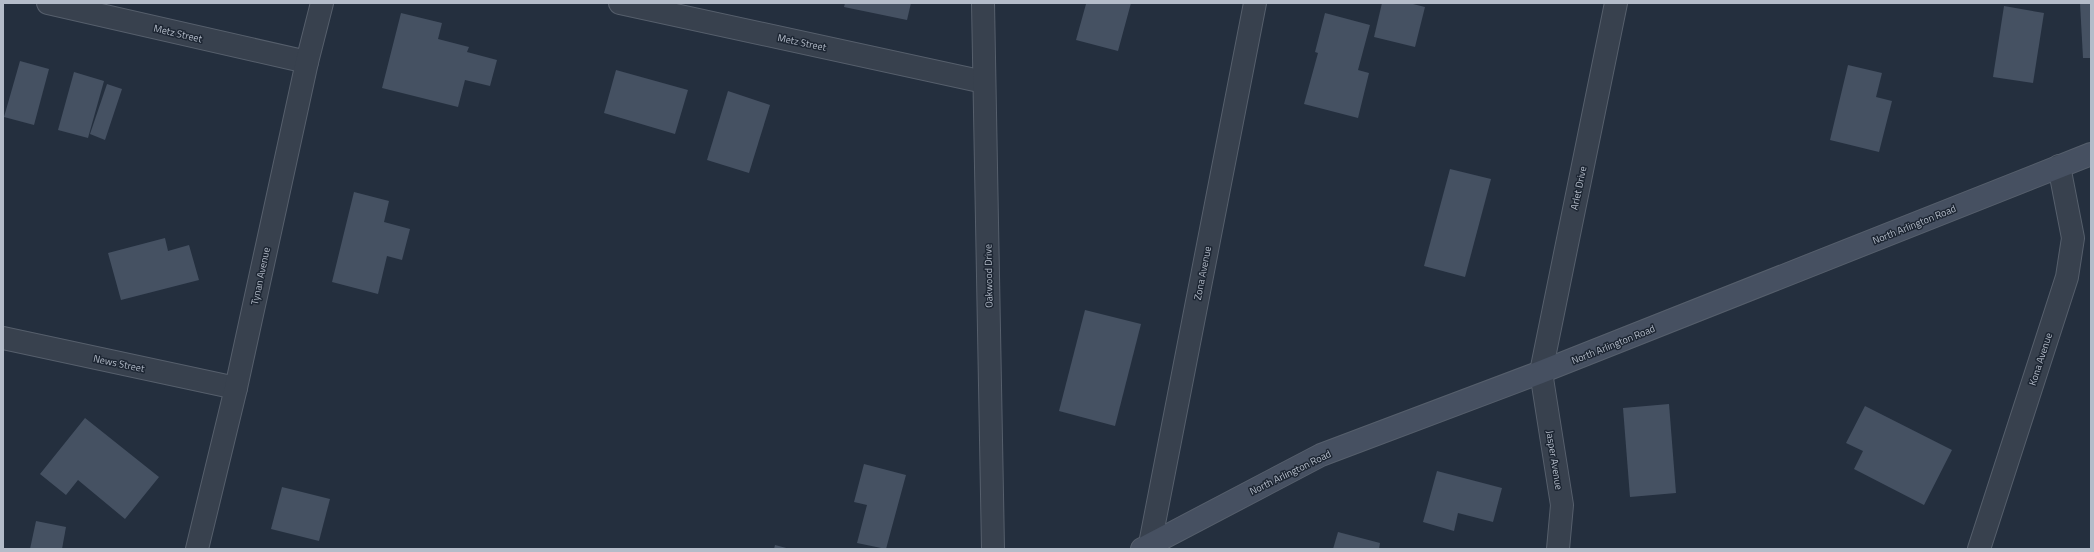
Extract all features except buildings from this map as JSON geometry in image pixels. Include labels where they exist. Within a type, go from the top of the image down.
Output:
[{"type":"main road","name":"North Arlington Road","points":[[1146,546],[1321,455],[1541,372],[2091,154]]},
{"type":"street","name":"Metz Street","points":[[48,3],[307,62]]},
{"type":"street","name":"Tynan Avenue","points":[[197,549],[236,388],[307,62],[322,3]]},
{"type":"street","name":"Metz Street","points":[[620,3],[984,82]]},
{"type":"street","name":"Oakwood Drive","points":[[983,3],[993,549]]},
{"type":"street","name":"Zona Avenue","points":[[1146,546],[1255,3]]},
{"type":"street","name":"Arlet Drive","points":[[1541,372],[1616,3]]},
{"type":"street","name":"Kona Avenue","points":[[1979,549],[2067,278],[2073,238],[2059,166]]},
{"type":"street","name":"News Street","points":[[3,338],[236,388]]},
{"type":"street","name":"Jasper Avenue","points":[[1541,372],[1562,505],[1558,549]]}]
